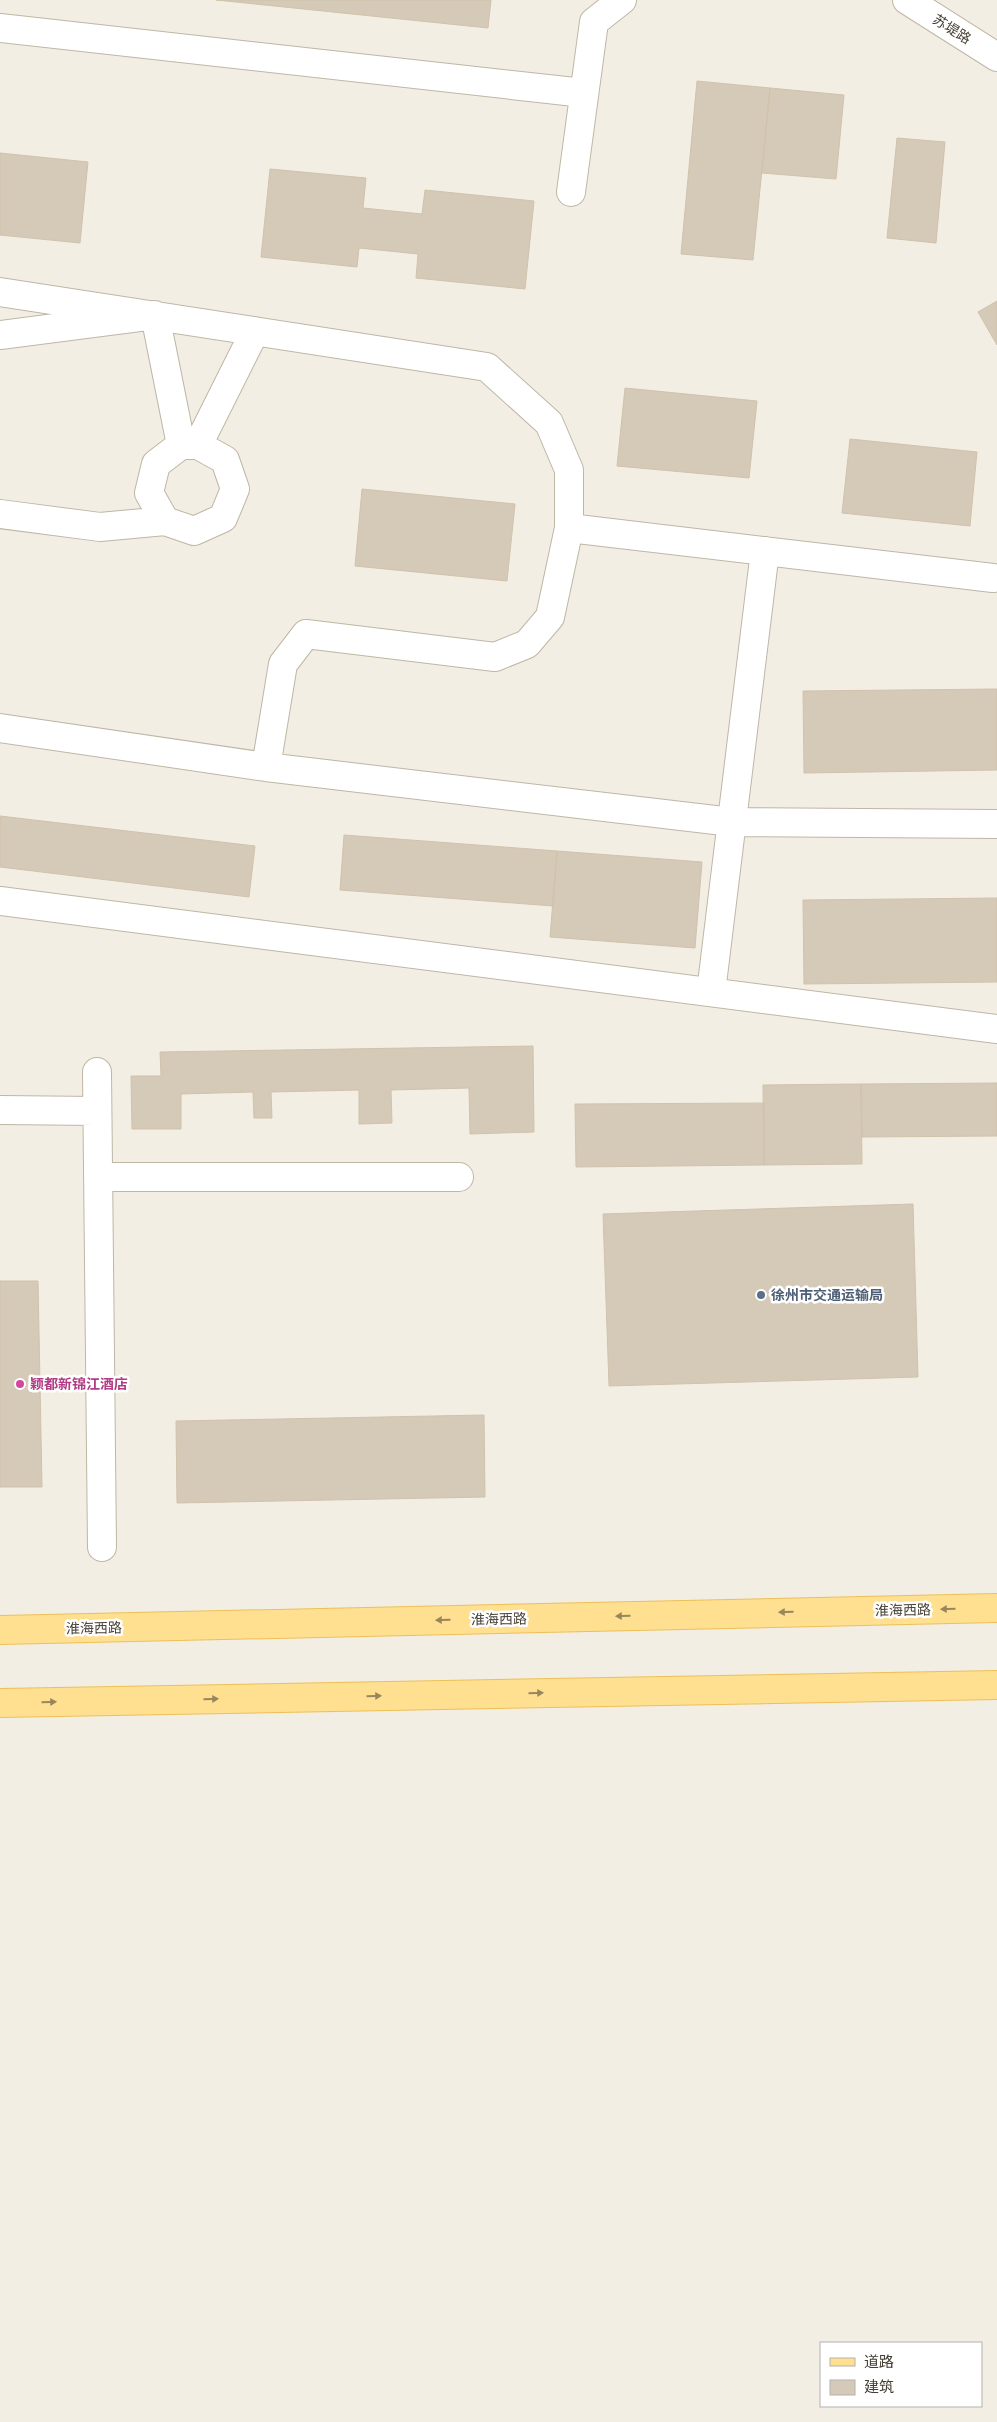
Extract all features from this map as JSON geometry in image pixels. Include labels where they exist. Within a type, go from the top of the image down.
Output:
[{"type":"main road","name":"淮海西路","points":[[0,1630],[997,1608]]},
{"type":"main road","points":[[0,1703],[997,1685]]},
{"type":"street","points":[[570,192],[594,22],[622,0]]},
{"type":"street","name":"苏堤路","points":[[907,0],[997,57]]},
{"type":"street","points":[[0,28],[584,93]]},
{"type":"street","points":[[0,292],[487,366],[549,423],[570,470],[570,528],[550,617],[527,644],[495,658],[306,634],[282,664],[266,767]]},
{"type":"street","points":[[0,335],[156,316]]},
{"type":"street","points":[[156,316],[190,445]]},
{"type":"street","points":[[164,521],[149,494],[156,464],[190,445],[255,331]]},
{"type":"street","points":[[0,514],[100,528],[164,521],[194,530],[222,518],[235,489],[225,460],[190,445]]},
{"type":"street","points":[[570,528],[993,578]]},
{"type":"street","points":[[711,992],[765,551]]},
{"type":"street","points":[[0,728],[266,767],[732,822],[997,824]]},
{"type":"street","points":[[0,901],[997,1029]]},
{"type":"street","points":[[98,1072],[102,1547]]},
{"type":"street","points":[[0,1110],[98,1111]]},
{"type":"street","points":[[98,1177],[458,1177]]},
{"type":"building","points":[[216,0],[491,0],[488,28]]},
{"type":"building","points":[[697,81],[770,88],[753,260],[681,254]]},
{"type":"building","points":[[770,88],[844,95],[836,179],[762,173]]},
{"type":"building","points":[[897,138],[945,142],[936,243],[887,238]]},
{"type":"building","points":[[0,153],[88,162],[80,243],[0,235]]},
{"type":"building","points":[[270,169],[366,178],[363,208],[422,214],[425,190],[534,201],[525,289],[416,278],[418,254],[359,248],[357,267],[261,257]]},
{"type":"building","points":[[997,301],[997,345],[978,312]]},
{"type":"building","points":[[625,388],[757,401],[749,478],[617,466]]},
{"type":"building","points":[[850,439],[977,452],[970,526],[842,513]]},
{"type":"building","points":[[362,489],[515,504],[507,581],[355,566]]},
{"type":"building","points":[[997,689],[997,770],[804,773],[803,691]]},
{"type":"building","points":[[0,816],[255,846],[249,897],[0,867]]},
{"type":"building","points":[[344,835],[557,851],[553,906],[340,890]]},
{"type":"building","points":[[557,851],[702,862],[695,948],[550,937]]},
{"type":"building","points":[[997,898],[997,982],[804,984],[803,900]]},
{"type":"building","points":[[533,1046],[534,1132],[470,1134],[469,1088],[391,1090],[392,1123],[359,1124],[359,1090],[271,1092],[272,1118],[254,1118],[253,1092],[181,1094],[181,1129],[132,1129],[131,1076],[161,1076],[160,1052]]},
{"type":"building","points":[[997,1083],[997,1136],[862,1137],[861,1084]]},
{"type":"building","points":[[861,1084],[862,1164],[764,1165],[763,1085]]},
{"type":"building","points":[[764,1103],[764,1165],[576,1167],[575,1104]]},
{"type":"building","name":"徐州市交通运输局","points":[[913,1204],[918,1377],[609,1386],[603,1214]]},
{"type":"building","name":"颖都新锦江酒店","points":[[0,1281],[38,1281],[42,1487],[0,1487]]},
{"type":"building","points":[[484,1415],[485,1497],[177,1503],[176,1421]]},
{"type":"place","name":"徐州市交通运输局","points":[[761,1295]]},
{"type":"place","name":"颖都新锦江酒店","points":[[20,1384]]}]
